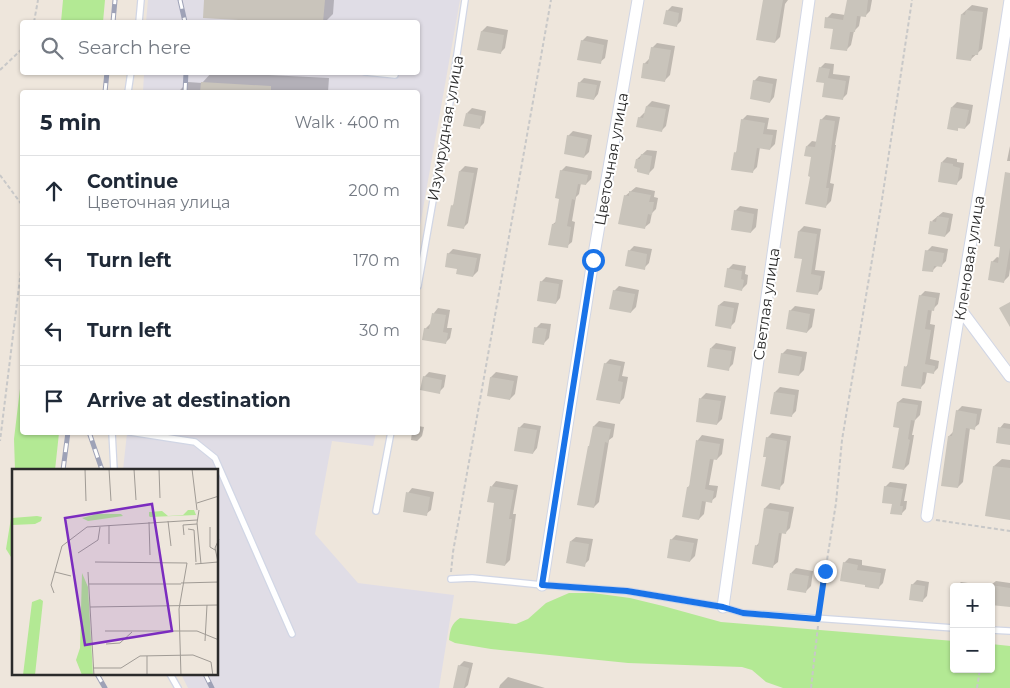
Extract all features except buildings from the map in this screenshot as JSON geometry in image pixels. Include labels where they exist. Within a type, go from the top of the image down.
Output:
[{"type":"street","name":"Цветочная улица","points":[[542,585],[592,270],[638,0]]},
{"type":"street","name":"Светлая улица","points":[[723,607],[809,0]]},
{"type":"street","name":"Кленовая улица","points":[[927,516],[1010,0]]},
{"type":"street","points":[[960,309],[1010,376]]},
{"type":"lane","points":[[139,20],[140,0]]},
{"type":"lane","name":"Изумрудная улица","points":[[420,275],[448,116],[465,0]]},
{"type":"lane","points":[[128,90],[131,75]]},
{"type":"lane","points":[[112,435],[114,469]]},
{"type":"lane","points":[[150,435],[195,442],[215,458],[292,634]]},
{"type":"lane","points":[[376,511],[390,435]]},
{"type":"lane","points":[[451,579],[472,578],[627,591],[723,607],[743,613],[950,628]]},
{"type":"lane","points":[[995,630],[1010,631]]},
{"type":"lane","points":[[171,676],[178,688]]},
{"type":"path","points":[[34,20],[38,0]]},
{"type":"path","points":[[451,579],[453,552],[551,0]]},
{"type":"path","points":[[811,688],[818,619],[836,503],[842,440],[881,206],[912,0]]},
{"type":"path","points":[[0,70],[20,51]]},
{"type":"path","points":[[0,175],[20,202]]},
{"type":"path","points":[[0,441],[20,278]]},
{"type":"path","points":[[927,516],[929,519],[1010,531]]},
{"type":"path","points":[[977,688],[979,673]]},
{"type":"shaded area","points":[[148,0],[460,0],[420,226],[420,90],[143,90],[144,75],[420,75],[420,20],[146,20]]},
{"type":"shaded area","points":[[127,435],[376,435],[373,446],[332,441],[315,534],[358,583],[454,595],[439,688],[188,688],[182,676],[219,676],[219,469],[123,469]]},
{"type":"green space","points":[[63,0],[105,0],[103,20],[61,20]]},
{"type":"green space","points":[[20,389],[20,435],[59,435],[55,469],[15,469],[14,439]]},
{"type":"green space","points":[[12,512],[12,557],[6,549]]},
{"type":"green space","points":[[569,593],[593,593],[630,598],[721,622],[950,641],[950,673],[995,673],[995,644],[1010,646],[1010,688],[783,688],[766,682],[752,670],[742,667],[628,663],[491,649],[455,643],[449,640],[452,628],[460,618],[516,624],[528,619],[546,603]]},
{"type":"railway","points":[[113,20],[115,0]]},
{"type":"railway","points":[[180,0],[185,20]]},
{"type":"railway","points":[[105,90],[107,75]]},
{"type":"railway","points":[[185,90],[186,75]]},
{"type":"railway","points":[[63,469],[68,435]]},
{"type":"railway","points":[[90,435],[102,469]]},
{"type":"railway","points":[[98,676],[105,688]]},
{"type":"railway","points":[[206,676],[212,688]]},
{"type":"route","points":[[593,260],[542,585],[627,591],[723,607],[743,613],[818,619],[825,571]]}]
